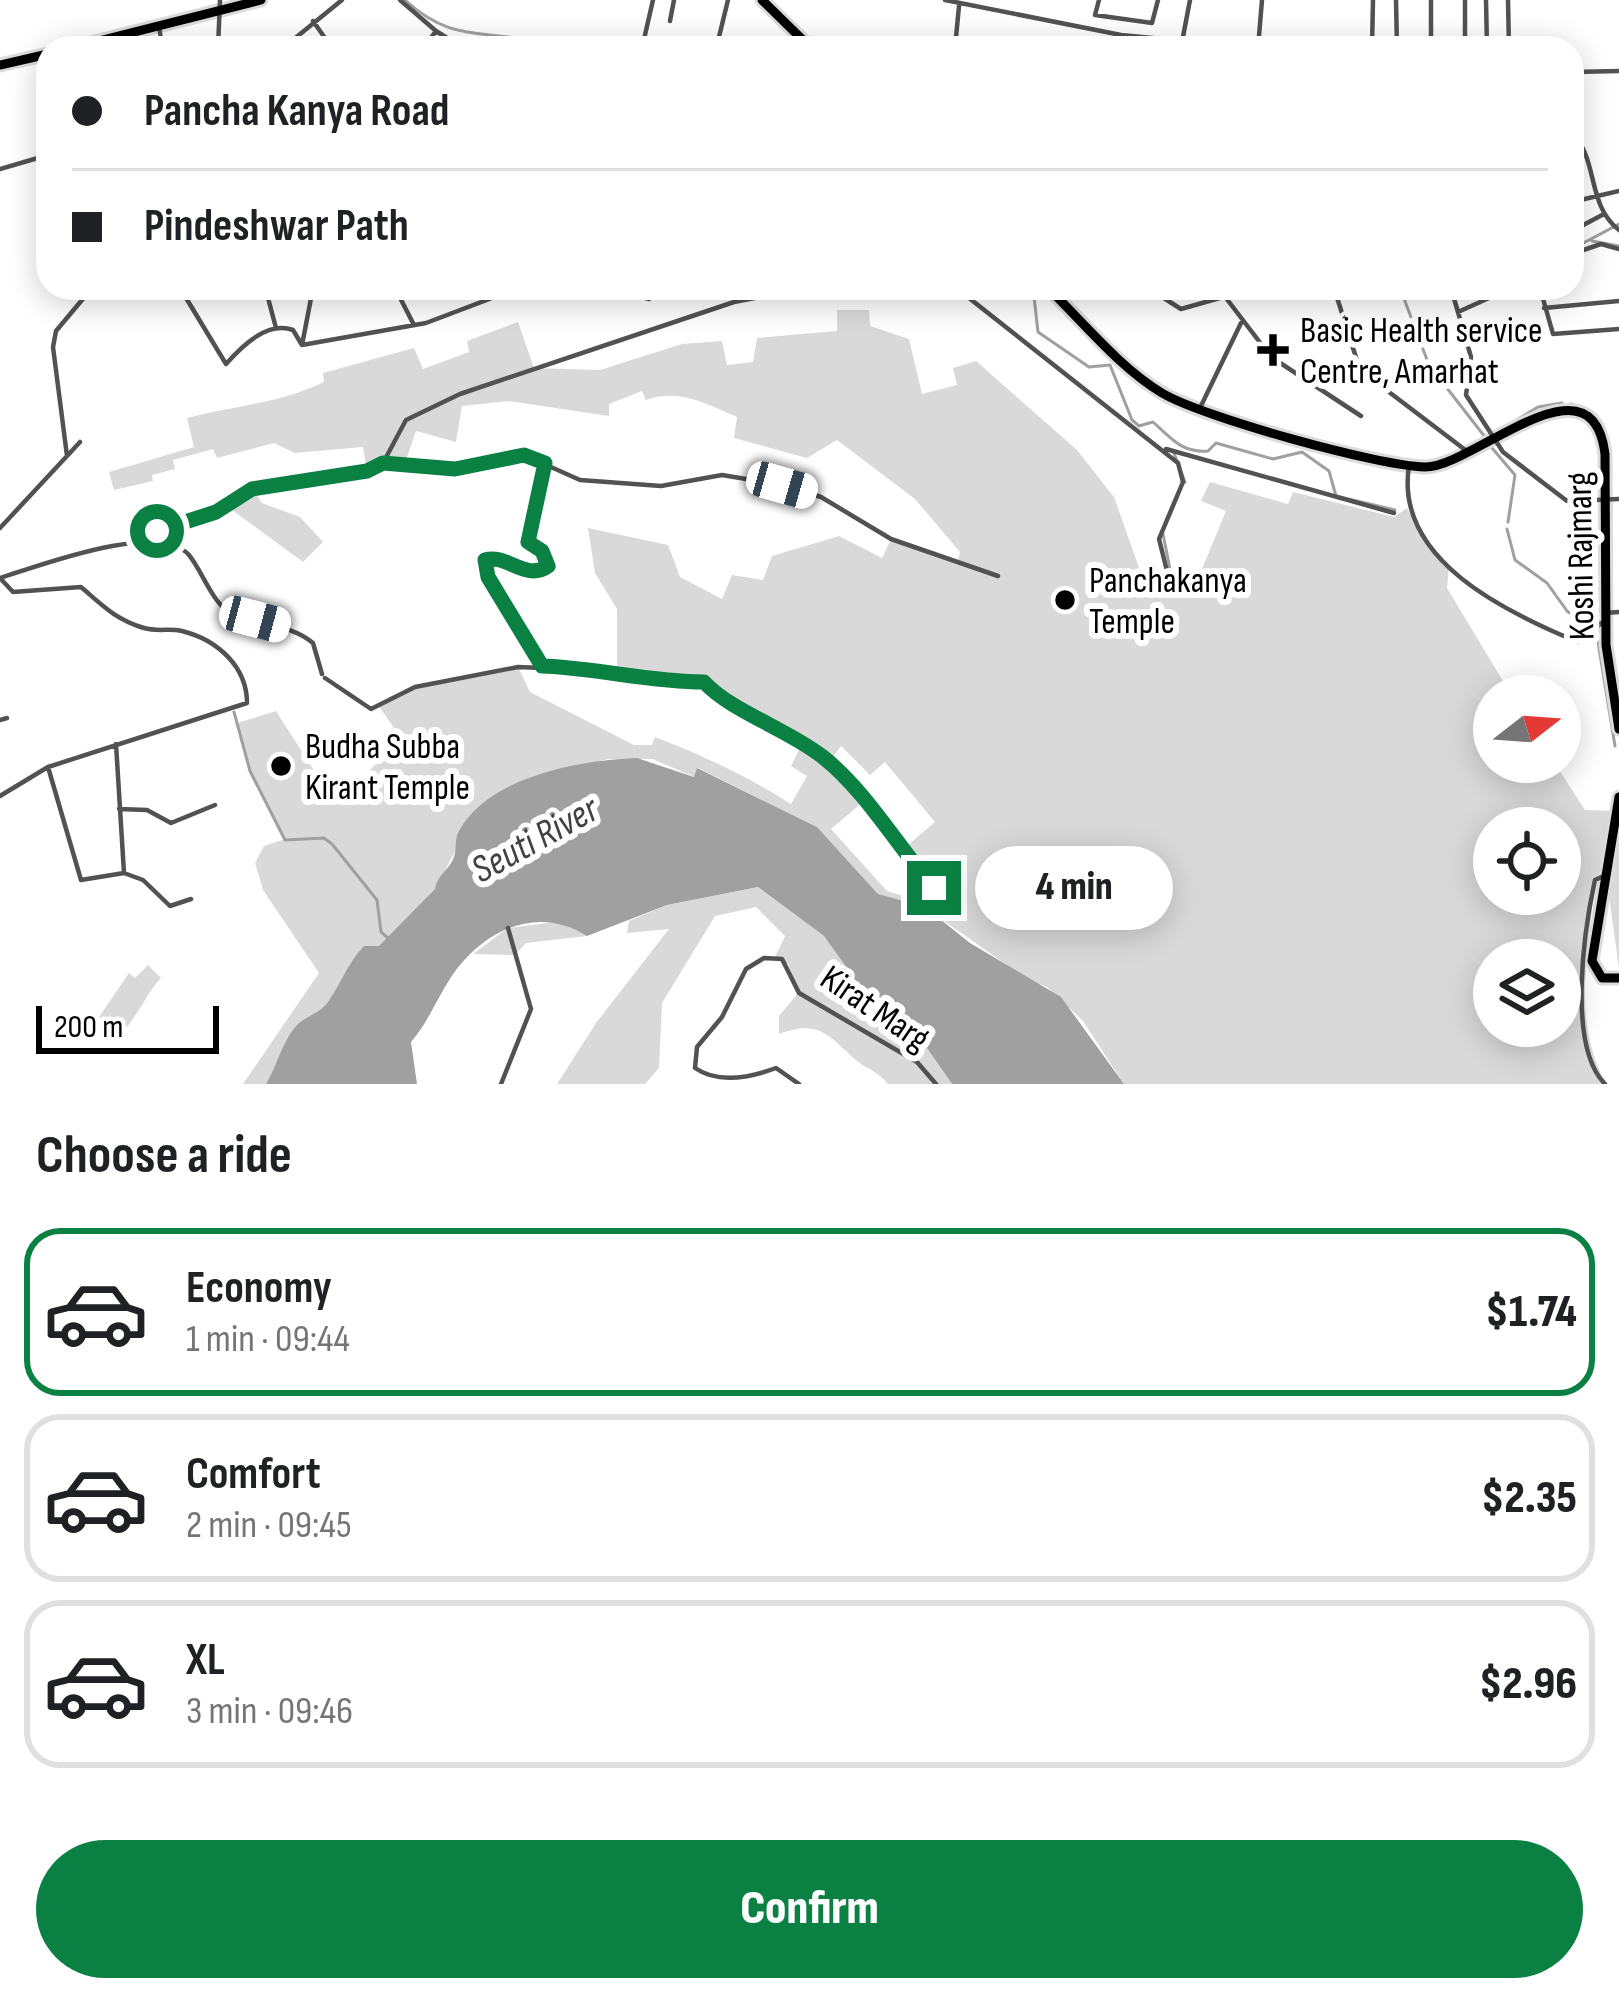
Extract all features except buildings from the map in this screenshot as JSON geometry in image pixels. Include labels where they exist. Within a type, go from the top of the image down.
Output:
[{"type":"main road","points":[[117,36],[220,5],[261,0]]},
{"type":"main road","points":[[761,0],[798,36]]},
{"type":"main road","points":[[0,65],[36,57]]},
{"type":"main road","name":"Koshi Rajmarg","points":[[1061,300],[1154,388],[1199,410],[1409,466],[1447,465],[1541,412],[1567,410],[1584,416],[1603,444],[1605,616],[1619,729]]},
{"type":"main road","points":[[1619,797],[1592,965],[1602,978],[1619,978]]},
{"type":"street","points":[[296,36],[342,0]]},
{"type":"street","points":[[400,0],[444,36]]},
{"type":"street","points":[[645,36],[653,0]]},
{"type":"street","points":[[670,21],[674,0]]},
{"type":"street","points":[[719,36],[728,0]]},
{"type":"street","points":[[945,0],[1128,36]]},
{"type":"street","points":[[1099,0],[1095,15],[1152,23],[1158,0]]},
{"type":"street","points":[[1188,36],[1190,0]]},
{"type":"street","points":[[1259,36],[1262,0]]},
{"type":"street","points":[[1372,0],[1372,36]]},
{"type":"street","points":[[1396,0],[1397,36]]},
{"type":"street","points":[[1431,0],[1431,36]]},
{"type":"street","points":[[1465,0],[1465,36]]},
{"type":"street","points":[[1486,0],[1486,36]]},
{"type":"street","points":[[1508,0],[1509,36]]},
{"type":"street","points":[[956,36],[959,3]]},
{"type":"street","points":[[219,36],[220,5]]},
{"type":"street","points":[[1121,35],[1123,20]]},
{"type":"street","points":[[313,21],[324,36]]},
{"type":"street","points":[[159,25],[160,36]]},
{"type":"street","points":[[432,36],[436,31]]},
{"type":"street","points":[[1584,71],[1619,71]]},
{"type":"street","points":[[1584,145],[1594,197],[1616,228]]},
{"type":"street","points":[[0,169],[36,158]]},
{"type":"street","points":[[1584,199],[1619,191]]},
{"type":"street","points":[[1584,225],[1604,214]]},
{"type":"street","points":[[1584,250],[1601,244],[1619,248]]},
{"type":"street","points":[[67,456],[53,347],[56,331],[82,300]]},
{"type":"street","points":[[187,300],[226,364],[258,335],[276,328],[293,330],[302,345]]},
{"type":"street","points":[[269,300],[276,328]]},
{"type":"street","points":[[302,345],[311,300]]},
{"type":"street","points":[[401,300],[414,326]]},
{"type":"street","points":[[302,345],[414,326],[485,300]]},
{"type":"street","points":[[383,463],[406,420],[460,394],[744,300]]},
{"type":"street","points":[[971,300],[1026,347],[1166,449],[1394,513]]},
{"type":"street","points":[[1164,300],[1176,309],[1217,300]]},
{"type":"street","points":[[1227,300],[1271,357],[1361,416]]},
{"type":"street","points":[[1338,300],[1360,370],[1472,454]]},
{"type":"street","points":[[1454,300],[1471,357],[1466,395],[1494,441],[1567,501],[1619,500]]},
{"type":"street","points":[[1458,312],[1484,300]]},
{"type":"street","points":[[1542,300],[1552,334],[1619,329]]},
{"type":"street","points":[[1544,308],[1619,301]]},
{"type":"street","points":[[1199,410],[1242,322]]},
{"type":"street","points":[[0,528],[80,442]]},
{"type":"street","points":[[1166,449],[1183,482],[1159,539],[1172,591]]},
{"type":"street","points":[[136,544],[157,531],[216,512],[252,489],[367,471],[383,463],[455,469],[524,455],[580,480],[662,486],[722,475],[782,485],[821,497],[891,539],[998,575]]},
{"type":"street","points":[[542,666],[488,577],[485,560],[501,559],[521,571],[548,566],[542,551],[528,542],[545,463]]},
{"type":"street","points":[[1409,466],[1407,508],[1414,526],[1438,556],[1488,596],[1578,642],[1605,616],[1619,612]]},
{"type":"street","points":[[0,796],[48,767],[247,703],[245,674],[187,632],[143,628],[120,619],[74,584],[7,594],[0,578],[159,541],[179,546],[223,607],[235,616],[281,626],[313,643],[324,676],[370,709],[415,687],[455,676],[542,666],[616,671],[672,685],[704,682],[718,699],[777,724],[829,762],[934,888]]},
{"type":"street","points":[[116,744],[124,873]]},
{"type":"street","points":[[48,767],[81,880],[124,873],[143,880],[170,906],[190,899]]},
{"type":"street","points":[[119,809],[147,811],[171,823],[215,805]]},
{"type":"street","points":[[1605,1084],[1593,1072],[1583,1002],[1587,914],[1594,880],[1606,875]]},
{"type":"street","points":[[501,1084],[531,1018],[508,928]]},
{"type":"street","name":"Kirat Marg","points":[[799,1084],[776,1068],[737,1084],[705,1078],[694,1068],[697,1047],[722,1017],[746,969],[764,958],[788,964],[799,993],[917,1061],[936,1084]]},
{"type":"shaded area","points":[[837,310],[869,310],[870,326],[909,339],[922,394],[957,385],[953,368],[976,361],[1077,450],[1114,497],[1143,579],[1197,581],[1226,511],[1201,501],[1210,482],[1288,504],[1293,492],[1394,517],[1407,508],[1426,543],[1449,565],[1447,588],[1499,675],[1473,675],[1473,783],[1568,783],[1585,810],[1619,811],[1619,968],[1606,876],[1595,880],[1585,985],[1589,1035],[1606,1084],[1124,1084],[1083,1021],[1047,987],[1025,978],[940,918],[878,894],[817,827],[698,768],[695,777],[652,759],[608,759],[526,780],[476,812],[435,889],[321,1012],[300,1022],[266,1084],[243,1084],[319,973],[263,890],[255,863],[264,846],[285,839],[250,771],[237,723],[276,711],[336,805],[401,738],[378,705],[415,687],[518,667],[530,692],[634,745],[652,745],[655,737],[725,767],[791,804],[807,776],[791,766],[803,742],[718,699],[704,682],[672,685],[617,671],[617,609],[595,573],[588,528],[668,545],[680,577],[722,599],[732,575],[763,580],[772,556],[839,536],[882,558],[891,539],[957,564],[960,552],[915,499],[837,440],[807,458],[734,438],[737,417],[715,407],[681,397],[646,400],[642,391],[609,404],[609,416],[509,401],[462,406],[456,442],[416,431],[405,463],[383,463],[367,471],[363,447],[295,453],[274,443],[217,458],[213,449],[173,460],[175,469],[152,475],[153,481],[114,490],[109,472],[194,447],[187,418],[291,395],[324,382],[323,373],[414,348],[423,369],[469,352],[467,341],[518,322],[534,368],[600,370],[682,344],[722,341],[727,365],[753,362],[757,338],[837,331]],"holes":[[[841,746],[870,775],[885,762],[935,822],[902,850],[934,887],[920,901],[887,891],[831,829],[863,802],[829,762]]]},
{"type":"shaded area","points":[[252,489],[262,503],[300,517],[323,542],[303,562],[232,510],[230,505]]},
{"type":"shaded area","points":[[758,887],[824,936],[869,999],[913,1028],[952,1084],[888,1084],[824,1033],[805,1028],[779,1034],[779,1016],[799,992],[788,964],[775,957],[785,936],[756,907],[715,916],[662,1003],[659,1068],[645,1084],[557,1084],[596,1023],[669,929],[627,933],[629,921],[667,905]]},
{"type":"shaded area","points":[[563,921],[587,936],[526,943],[515,955],[473,954],[508,928]]},
{"type":"shaded area","points":[[148,965],[161,978],[122,1032],[99,1017],[129,973],[135,978]]},
{"type":"water","name":"Seuti River","points":[[637,758],[694,777],[697,768],[817,827],[878,894],[925,907],[970,943],[1061,997],[1124,1084],[952,1084],[913,1028],[869,999],[824,936],[758,887],[667,905],[587,936],[569,927],[534,922],[500,932],[456,970],[411,1042],[417,1084],[266,1084],[293,1030],[328,1002],[364,946],[379,946],[435,889],[454,857],[459,831],[473,812],[514,784],[538,775]]},
{"type":"waterway","points":[[405,0],[442,25],[503,36]]},
{"type":"waterway","points":[[1584,243],[1619,224]]},
{"type":"waterway","points":[[1592,241],[1619,246]]},
{"type":"waterway","points":[[1034,300],[1038,332],[1089,367],[1110,365],[1132,420],[1139,426],[1153,422],[1191,450],[1208,451],[1216,443],[1273,459],[1302,452],[1329,471],[1336,496],[1395,510]]},
{"type":"waterway","points":[[1405,300],[1429,365],[1485,437]]},
{"type":"waterway","points":[[1499,431],[1538,407],[1562,403]]},
{"type":"waterway","points":[[1571,404],[1584,409]]},
{"type":"waterway","points":[[1591,414],[1606,436],[1610,491]]},
{"type":"waterway","points":[[1492,448],[1515,475],[1508,522]]},
{"type":"waterway","points":[[1174,453],[1185,482]]},
{"type":"waterway","points":[[1610,516],[1611,504]]},
{"type":"waterway","points":[[1609,526],[1609,546]]},
{"type":"waterway","points":[[1507,529],[1515,560],[1547,583],[1567,611],[1591,629]]},
{"type":"waterway","points":[[1163,534],[1172,579]]},
{"type":"waterway","points":[[1597,636],[1615,746]]},
{"type":"waterway","points":[[234,712],[250,771],[285,840],[324,838],[332,844],[377,900],[381,932],[388,938]]},
{"type":"place","name":"Basic Health service Centre, Amarhat","points":[[1273,350]]},
{"type":"place","name":"Panchakanya Temple","points":[[1065,600]]},
{"type":"place","name":"Budha Subba Kirant Temple","points":[[281,766]]},
{"type":"route","points":[[157,531],[216,512],[265,485],[367,471],[383,463],[455,469],[512,456],[536,458],[545,463],[528,542],[542,551],[548,566],[544,571],[521,571],[501,559],[485,560],[488,577],[508,615],[542,666],[616,671],[672,685],[704,682],[718,699],[777,724],[829,762],[934,888]]}]
